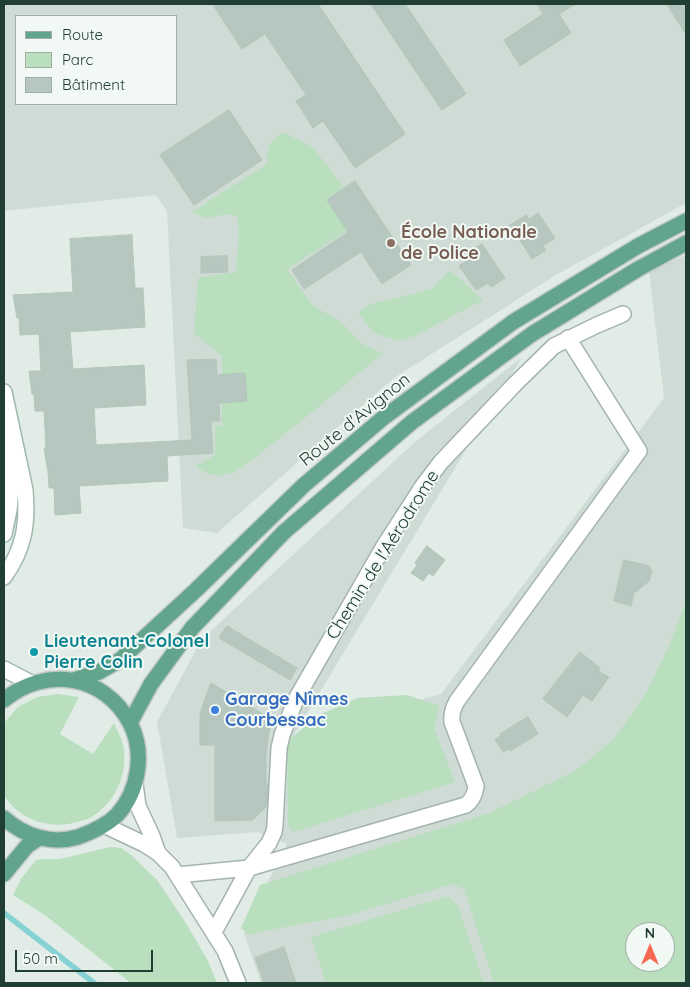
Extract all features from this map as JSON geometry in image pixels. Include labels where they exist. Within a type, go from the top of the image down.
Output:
[{"type":"main road","name":"Route d'Avignon","points":[[74,680],[100,672],[120,660],[196,590],[304,485],[391,412],[513,322],[638,246],[686,221]]},
{"type":"main road","points":[[130,723],[151,684],[192,628],[284,532],[412,422],[532,334],[638,269],[686,243]]},
{"type":"main road","points":[[4,700],[14,691],[31,683],[52,679],[74,680],[97,688],[116,703],[130,723],[136,738],[138,753],[138,769],[135,784],[128,800],[117,814],[104,825],[89,833],[73,838],[56,840],[39,838],[26,833],[4,818]]},
{"type":"main road","points":[[4,874],[27,846],[39,838]]},
{"type":"street","name":"Chemin de l'Aérodrome","points":[[214,932],[249,868],[269,843],[274,832],[279,748],[296,699],[384,546],[422,487],[441,462],[554,346],[623,314]]},
{"type":"street","points":[[177,875],[249,868],[466,805],[473,798],[476,786],[452,722],[451,713],[453,707],[640,451],[568,338]]},
{"type":"street","points":[[4,392],[27,507],[26,522],[19,553],[4,577]]},
{"type":"street","points":[[4,437],[11,487],[4,534]]},
{"type":"street","points":[[4,669],[31,683]]},
{"type":"street","points":[[135,784],[138,806],[158,853]]},
{"type":"street","points":[[104,825],[144,844],[158,853],[172,867],[225,951],[238,983]]},
{"type":"shaded area","name":"École Nationale de Police","points":[[4,4],[686,4],[686,203],[556,275],[394,378],[217,533],[183,528],[167,211],[156,195],[4,211]]},
{"type":"shaded area","points":[[686,255],[686,983],[261,983],[244,933],[287,844],[258,832],[177,838],[157,722],[202,639],[416,441],[522,357],[294,735],[441,694],[664,398],[649,271]]},
{"type":"green space","points":[[282,132],[313,147],[345,189],[327,198],[347,231],[287,269],[312,305],[342,323],[362,344],[383,353],[246,464],[230,473],[212,475],[196,466],[215,455],[215,425],[222,426],[222,356],[194,333],[198,278],[236,272],[239,232],[237,216],[227,214],[206,218],[192,212],[267,164],[270,143]]},
{"type":"green space","points":[[450,270],[483,300],[415,336],[398,341],[374,333],[358,313],[373,303],[433,288]]},
{"type":"green space","points":[[686,601],[686,983],[494,983],[464,889],[452,884],[350,915],[249,935],[241,928],[260,885],[489,813],[575,771],[613,740],[645,695],[670,644]]},
{"type":"green space","points":[[58,694],[79,697],[60,734],[93,754],[114,723],[123,744],[124,766],[122,777],[113,797],[98,813],[88,819],[56,825],[46,824],[27,817],[10,804],[4,795],[4,723],[18,707],[37,697]]},
{"type":"green space","points":[[407,695],[439,706],[434,728],[455,782],[293,832],[288,825],[287,741],[319,715],[358,698]]},
{"type":"green space","points":[[110,847],[121,848],[131,855],[157,880],[184,920],[208,961],[217,983],[131,983],[46,916],[13,895],[21,879],[36,860],[60,859]]},
{"type":"green space","points":[[448,896],[458,906],[484,983],[326,983],[311,937]]},
{"type":"building","points":[[213,4],[318,4],[405,134],[355,168],[323,121],[313,128],[296,101],[306,95],[265,34],[242,49]]},
{"type":"building","points":[[371,4],[405,4],[466,94],[442,110]]},
{"type":"building","points":[[537,4],[576,4],[559,14],[571,33],[520,66],[504,40],[543,14]]},
{"type":"building","points":[[667,4],[686,4],[686,34]]},
{"type":"building","points":[[229,110],[262,160],[194,205],[160,155]]},
{"type":"building","points":[[355,181],[411,265],[382,284],[361,252],[304,289],[292,270],[348,232],[327,200]]},
{"type":"building","points":[[538,213],[555,238],[543,246],[546,250],[532,259],[510,225],[526,215],[529,219]]},
{"type":"building","points":[[132,235],[135,288],[143,288],[145,327],[70,332],[73,369],[144,365],[146,405],[94,408],[96,445],[192,440],[187,360],[216,359],[217,375],[245,373],[247,401],[219,403],[220,421],[211,421],[213,453],[167,456],[168,481],[79,486],[81,513],[55,515],[54,488],[49,488],[44,448],[46,448],[44,411],[35,411],[34,394],[32,394],[29,371],[41,371],[39,334],[20,335],[19,318],[17,318],[13,295],[73,292],[70,239]]},
{"type":"building","points":[[482,244],[505,278],[491,287],[488,283],[476,290],[459,266],[469,259],[466,254]]},
{"type":"building","points":[[227,256],[228,272],[201,273],[201,257]]},
{"type":"building","points":[[427,546],[445,560],[433,576],[429,573],[423,581],[411,573],[417,565],[415,563]]},
{"type":"building","points":[[624,560],[649,566],[652,572],[649,581],[634,592],[631,606],[614,601]]},
{"type":"building","points":[[227,626],[297,668],[290,680],[219,638]]},
{"type":"building","points":[[580,652],[600,668],[598,671],[609,677],[592,701],[583,695],[567,717],[543,699]]},
{"type":"building","points":[[211,683],[271,719],[266,754],[267,806],[253,820],[215,821],[215,745],[200,745],[200,714]]},
{"type":"building","points":[[528,717],[538,734],[510,751],[509,749],[503,752],[495,739]]},
{"type":"building","points":[[284,947],[296,983],[264,983],[255,958]]},
{"type":"waterway","points":[[4,913],[94,983]]},
{"type":"place","name":"École Nationale de Police","points":[[391,243]]},
{"type":"place","name":"Lieutenant-Colonel Pierre Colin","points":[[34,652]]},
{"type":"place","name":"Garage Nîmes Courbessac","points":[[215,710]]}]
